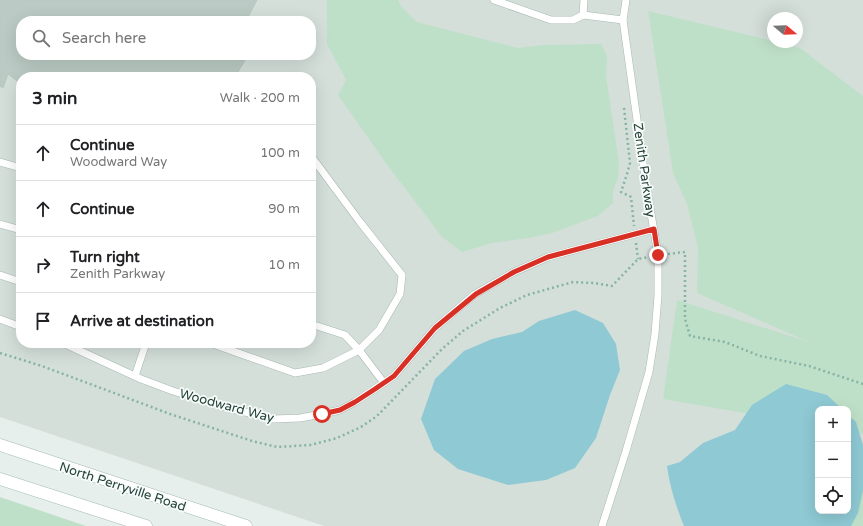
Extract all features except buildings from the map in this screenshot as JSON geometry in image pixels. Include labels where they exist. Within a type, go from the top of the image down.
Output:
[{"type":"main road","name":"North Perryville Road","points":[[0,445],[246,526]]},
{"type":"main road","points":[[0,479],[146,526]]},
{"type":"lane","points":[[494,0],[552,20],[572,20],[583,15],[623,20]]},
{"type":"lane","points":[[583,15],[584,0]]},
{"type":"lane","name":"Zenith Parkway","points":[[602,526],[649,372],[655,334],[657,303],[658,255],[623,20],[626,0]]},
{"type":"lane","points":[[0,162],[16,167]]},
{"type":"lane","points":[[224,348],[295,373],[323,368],[359,350],[379,330],[400,294],[402,275],[316,163]]},
{"type":"lane","points":[[0,224],[16,229]]},
{"type":"lane","name":"Woodward Way","points":[[74,348],[136,376],[200,400],[274,419],[300,418],[322,414],[340,410],[355,402],[394,376],[435,328],[476,294],[514,272],[548,257],[654,229]]},
{"type":"lane","points":[[0,275],[16,280]]},
{"type":"lane","points":[[0,319],[16,325]]},
{"type":"lane","points":[[316,326],[345,335],[359,350],[384,383]]},
{"type":"lane","points":[[136,376],[144,348]]},
{"type":"path","points":[[623,103],[630,163],[628,174],[621,192],[631,198],[634,228]]},
{"type":"path","points":[[635,236],[638,259]]},
{"type":"path","points":[[0,353],[42,366],[170,414],[252,441],[277,448],[310,445],[338,438],[361,427],[377,416],[442,348],[463,331],[500,308],[527,295],[574,282],[612,286],[638,259],[685,252],[685,319],[690,336],[724,342],[760,356],[809,366],[863,384]]},
{"type":"shaded area","points":[[0,0],[863,0],[863,481],[851,526],[324,526],[0,417]]},
{"type":"green space","points":[[327,0],[398,0],[401,6],[417,22],[518,48],[544,45],[601,44],[607,56],[606,75],[619,163],[618,178],[613,191],[613,203],[598,216],[552,233],[492,243],[462,252],[442,237],[388,166],[338,95],[346,80],[327,44]]},
{"type":"green space","points":[[648,11],[767,40],[767,48],[800,48],[863,96],[863,434],[851,432],[851,406],[815,406],[815,425],[663,399],[677,300],[809,342],[697,293],[698,248],[687,204],[673,173]]},
{"type":"green space","points":[[863,481],[863,526],[851,526]]},
{"type":"green space","points":[[0,497],[86,526],[0,526]]},
{"type":"water","points":[[575,310],[603,323],[616,344],[620,370],[596,438],[575,468],[546,480],[508,485],[458,469],[434,450],[421,419],[435,379],[464,351],[492,339],[522,332],[539,321]]},
{"type":"water","points":[[786,384],[827,395],[839,406],[815,406],[815,514],[851,514],[851,418],[856,422],[863,445],[863,490],[858,513],[851,526],[684,526],[674,497],[667,466],[680,462],[703,443],[735,430],[752,405]]},
{"type":"route","points":[[322,414],[340,410],[355,402],[394,376],[435,328],[476,294],[514,272],[548,257],[654,229],[658,255]]}]
